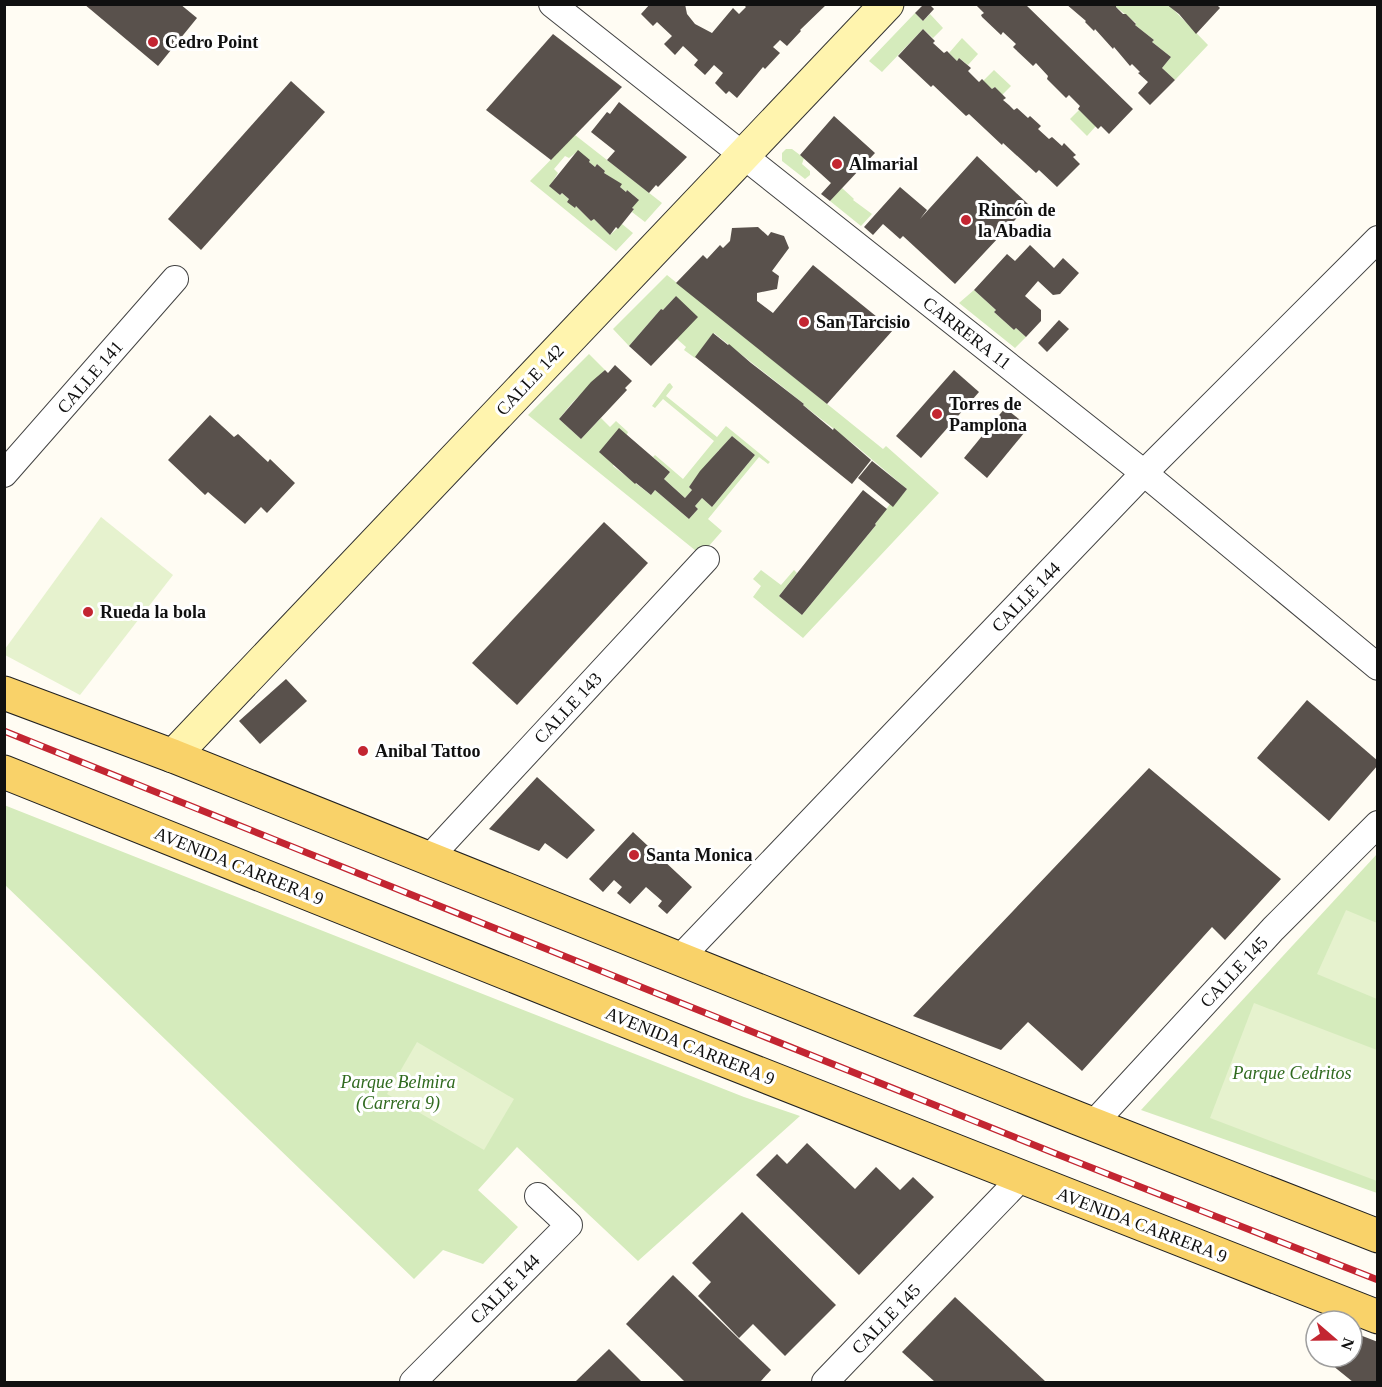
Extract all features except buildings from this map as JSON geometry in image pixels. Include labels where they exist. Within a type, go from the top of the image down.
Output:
[{"type":"main road","name":"CALLE 142","points":[[172,756],[887,4]]},
{"type":"main road","points":[[4,693],[172,756],[1377,1236]]},
{"type":"main road","name":"AVENIDA CARRERA 9","points":[[4,772],[1377,1317]]},
{"type":"street","name":"CARRERA 11","points":[[552,4],[1144,472],[1377,667]]},
{"type":"street","name":"CALLE 144","points":[[679,959],[1144,472],[1377,239]]},
{"type":"street","name":"CALLE 141","points":[[4,474],[175,279]]},
{"type":"street","name":"CALLE 143","points":[[429,858],[706,559]]},
{"type":"street","name":"CALLE 145","points":[[1093,1124],[1273,929],[1377,824]]},
{"type":"street","name":"CALLE 145","points":[[825,1383],[1022,1178]]},
{"type":"street","name":"CALLE 144","points":[[413,1383],[569,1225],[538,1196]]},
{"type":"green space","points":[[1116,5],[1170,6],[1208,45],[1175,80],[1162,68],[1171,57],[1152,42],[1154,40],[1135,25],[1136,23]]},
{"type":"green space","points":[[915,13],[923,21],[930,14],[943,28],[933,38],[923,29],[882,72],[869,61]]},
{"type":"green space","points":[[962,38],[978,54],[968,65],[959,58],[957,61],[949,53]]},
{"type":"green space","points":[[994,70],[1011,86],[1002,95],[995,87],[992,89],[983,81]]},
{"type":"green space","points":[[1079,110],[1096,126],[1087,136],[1070,119]]},
{"type":"green space","points":[[575,135],[662,203],[645,222],[632,212],[638,199],[620,187],[621,184],[604,173],[605,171],[597,164],[595,167],[578,151],[569,158],[565,156],[554,169],[558,173],[550,186],[560,195],[562,193],[569,199],[567,202],[576,206],[591,221],[594,219],[610,235],[622,224],[633,233],[616,251],[530,181]]},
{"type":"green space","points":[[786,149],[792,149],[804,158],[802,164],[810,171],[810,175],[805,179],[782,161],[782,153]]},
{"type":"green space","points":[[842,188],[853,200],[872,214],[861,226],[830,201]]},
{"type":"green space","points":[[667,275],[883,449],[886,446],[939,493],[803,638],[753,597],[761,586],[753,579],[761,570],[781,585],[794,570],[797,573],[779,596],[802,615],[876,525],[890,504],[893,506],[907,489],[714,333],[695,358],[684,350],[686,347],[677,339],[676,296],[663,310],[661,309],[629,346],[613,329]]},
{"type":"green space","points":[[974,290],[996,310],[994,312],[1014,330],[1016,328],[1026,337],[1015,348],[959,303]]},
{"type":"green space","points":[[589,354],[605,370],[559,419],[581,439],[601,418],[610,427],[616,421],[628,432],[613,466],[651,495],[655,490],[689,519],[698,509],[695,506],[702,498],[712,507],[755,455],[732,436],[689,487],[692,490],[685,498],[664,479],[670,472],[653,457],[655,455],[683,479],[714,441],[663,399],[655,408],[652,406],[668,384],[670,383],[673,387],[666,396],[717,437],[726,426],[770,462],[768,464],[759,457],[708,519],[722,531],[701,555],[528,415]]},
{"type":"green space","name":"Rueda la bola","points":[[101,517],[173,575],[80,695],[5,655],[5,649]]},
{"type":"green space","name":"Parque Belmira (Carrera 9)","points":[[4,805],[744,1097],[800,1116],[638,1261],[517,1147],[478,1190],[518,1227],[483,1264],[443,1250],[414,1279],[5,885]]},
{"type":"green space","name":"Parque Cedritos","points":[[1377,854],[1377,1193],[1141,1110]]},
{"type":"green space","points":[[1346,910],[1377,923],[1377,999],[1317,974]]},
{"type":"green space","points":[[1254,1003],[1377,1050],[1377,1181],[1210,1118]]},
{"type":"green space","points":[[417,1042],[514,1099],[484,1150],[387,1094]]},
{"type":"railway","points":[[4,731],[1054,1153],[1378,1280]]},
{"type":"place","name":"Cedro Point","points":[[153,42]]},
{"type":"place","name":"Almarial","points":[[837,164]]},
{"type":"place","name":"Rincón de la Abadia","points":[[966,220]]},
{"type":"place","name":"San Tarcisio","points":[[804,322]]},
{"type":"place","name":"Torres de Pamplona","points":[[937,414]]},
{"type":"place","name":"Rueda la bola","points":[[88,612]]},
{"type":"place","name":"Anibal Tattoo","points":[[363,751]]},
{"type":"place","name":"Santa Monica","points":[[634,855]]}]
